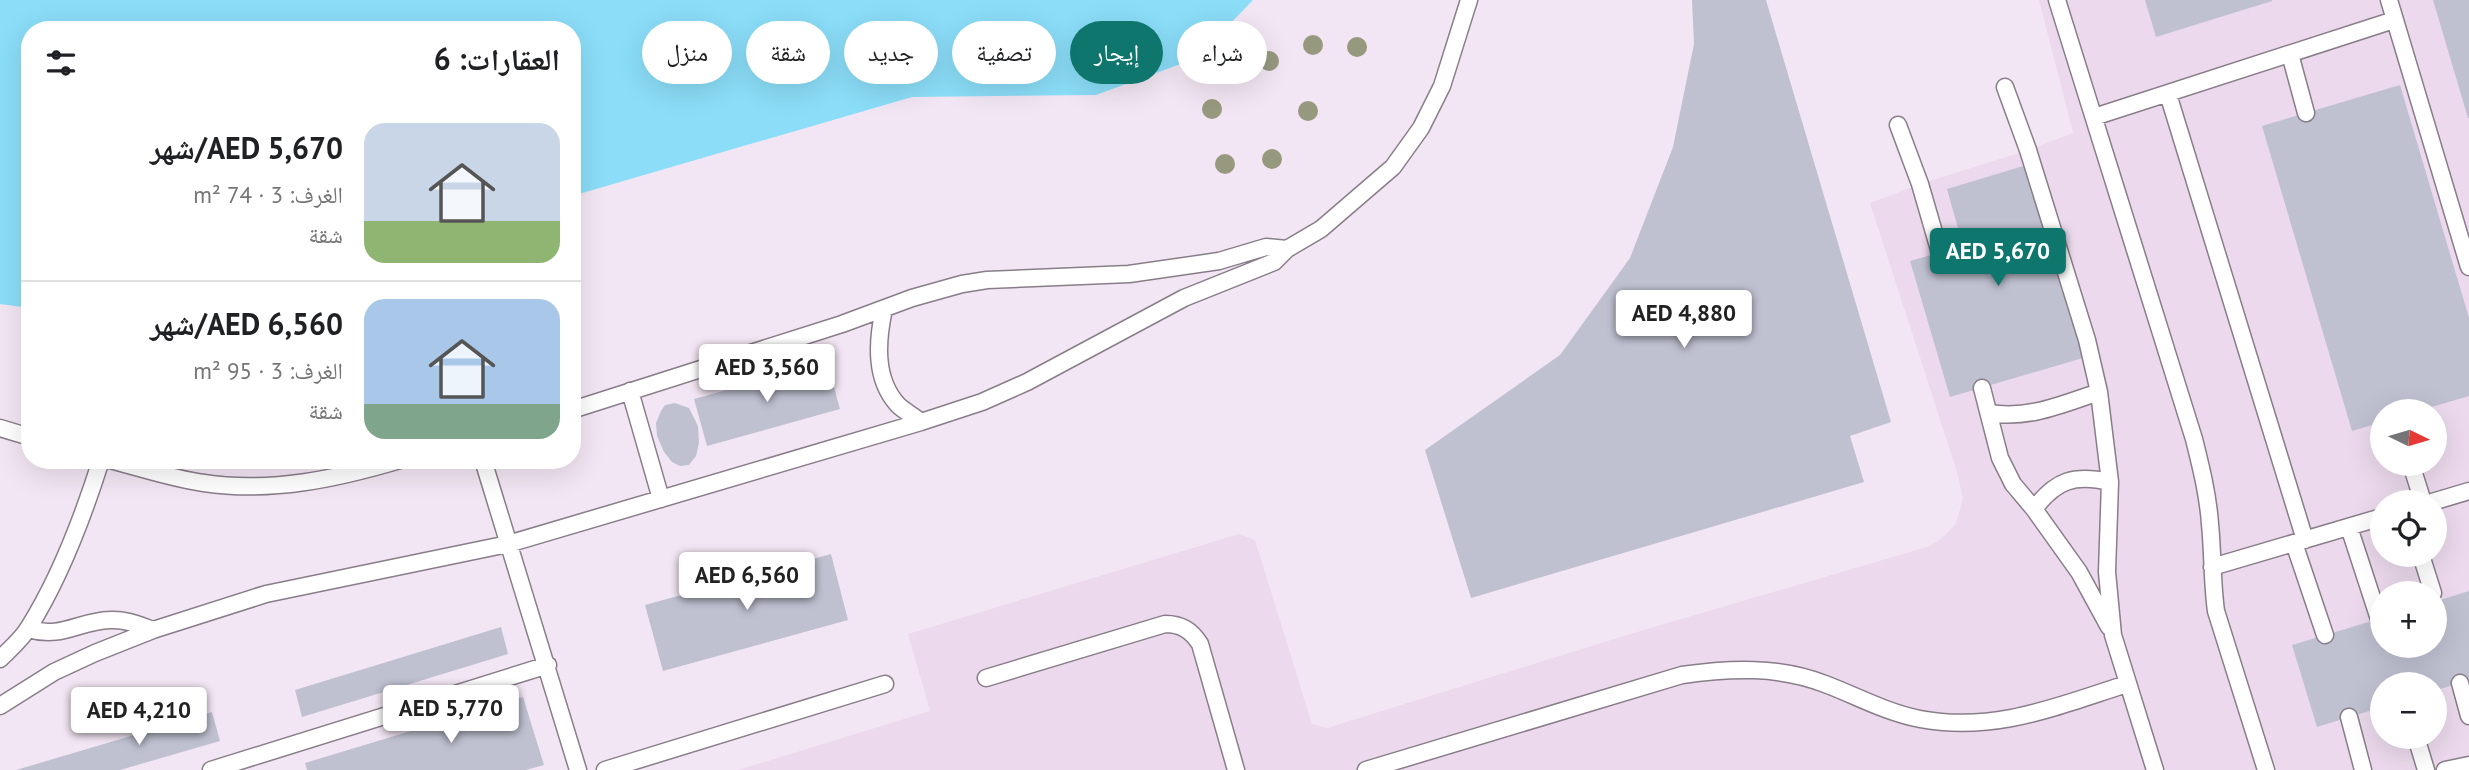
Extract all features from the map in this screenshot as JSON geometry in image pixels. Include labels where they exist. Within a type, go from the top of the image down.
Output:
[{"type":"lane","points":[[2057,0],[2194,439],[2206,491],[2213,589],[2221,633],[2266,770]]},
{"type":"lane","points":[[2389,0],[2469,267]]},
{"type":"lane","points":[[0,706],[54,672],[153,631],[266,594],[508,544],[921,422],[982,402],[1016,387],[1184,298],[1274,262],[1287,249],[1321,229],[1393,167],[1421,128],[1442,86],[1468,1]]},
{"type":"lane","points":[[2094,117],[2394,20]]},
{"type":"lane","points":[[2290,54],[2306,113]]},
{"type":"lane","points":[[2005,87],[2036,175],[2087,340],[2099,392],[2110,482],[2107,572],[2113,635],[2155,770]]},
{"type":"lane","points":[[2168,93],[2300,541],[2325,635]]},
{"type":"lane","points":[[1898,125],[1920,184],[1940,253]]},
{"type":"lane","points":[[581,407],[912,298],[975,282],[1129,274],[1219,261],[1266,247],[1287,249]]},
{"type":"lane","points":[[884,309],[879,331],[880,365],[898,405],[921,422]]},
{"type":"lane","points":[[1982,388],[2000,458],[2013,484],[2079,572],[2113,635]]},
{"type":"lane","points":[[630,391],[662,499]]},
{"type":"lane","points":[[1989,413],[2008,416],[2030,414],[2099,392]]},
{"type":"lane","points":[[0,428],[21,434]]},
{"type":"lane","points":[[0,659],[28,629],[71,545],[98,469]]},
{"type":"lane","points":[[147,469],[204,483],[253,486],[324,480],[366,469]]},
{"type":"lane","points":[[486,469],[548,665],[578,770]]},
{"type":"lane","points":[[2034,509],[2060,482],[2095,479],[2110,482]]},
{"type":"lane","points":[[2447,500],[2468,496]]},
{"type":"lane","points":[[2212,567],[2370,521]]},
{"type":"lane","points":[[2349,527],[2370,591]]},
{"type":"lane","points":[[28,629],[53,634],[111,620],[131,622],[153,631]]},
{"type":"lane","points":[[986,678],[1156,627],[1175,624],[1193,634],[1200,643],[1236,770]]},
{"type":"lane","points":[[211,770],[264,763],[548,665]]},
{"type":"lane","points":[[1366,770],[1682,675],[1718,669],[1753,669],[1788,674],[1823,683],[1884,710],[1920,719],[1954,722],[1985,723],[2022,718],[2127,684]]},
{"type":"lane","points":[[2460,683],[2469,716]]},
{"type":"lane","points":[[605,770],[885,684]]},
{"type":"lane","points":[[2349,717],[2364,770]]},
{"type":"lane","points":[[2420,749],[2426,770]]},
{"type":"lane","points":[[2445,770],[2469,765]]},
{"type":"shaded area","points":[[2039,0],[2469,0],[2469,770],[738,770],[930,711],[908,634],[1239,534],[1255,540],[1312,724],[1327,728],[1627,635],[1930,546],[1956,524],[1963,498],[1870,203],[1920,184],[2073,133]]},
{"type":"water","points":[[0,0],[1253,0],[1233,21],[1177,21],[1177,65],[1163,70],[1163,21],[1070,21],[1070,84],[1126,84],[1096,95],[912,97],[581,193],[581,21],[21,21],[21,307],[0,304]]},
{"type":"building","points":[[1692,0],[1766,0],[1891,422],[1850,436],[1864,482],[1471,598],[1425,450],[1560,355],[1630,258],[1673,147],[1694,44]]},
{"type":"building","points":[[2145,0],[2272,0],[2272,1],[2156,37]]},
{"type":"building","points":[[2433,0],[2469,0],[2469,118],[2468,118]]},
{"type":"building","points":[[2400,85],[2469,318],[2469,396],[2447,402],[2447,399],[2370,399],[2370,426],[2352,431],[2262,126]]},
{"type":"building","points":[[2030,164],[2086,357],[1950,397],[1910,261],[1963,246],[1947,189]]},
{"type":"building","points":[[827,362],[840,409],[707,446],[694,399]]},
{"type":"building","points":[[675,403],[689,408],[698,426],[699,443],[696,456],[689,465],[680,466],[672,462],[657,436],[656,423],[661,411],[665,405]]},
{"type":"building","points":[[831,554],[848,620],[663,671],[645,605]]},
{"type":"building","points":[[2469,591],[2469,680],[2447,687],[2447,672],[2370,672],[2370,711],[2317,727],[2292,645],[2370,622],[2370,658],[2447,658],[2447,598]]},
{"type":"building","points":[[501,627],[508,654],[302,717],[295,690]]},
{"type":"building","points":[[523,697],[544,765],[526,770],[307,770],[305,763]]},
{"type":"building","points":[[212,712],[220,741],[120,770],[16,770]]}]
